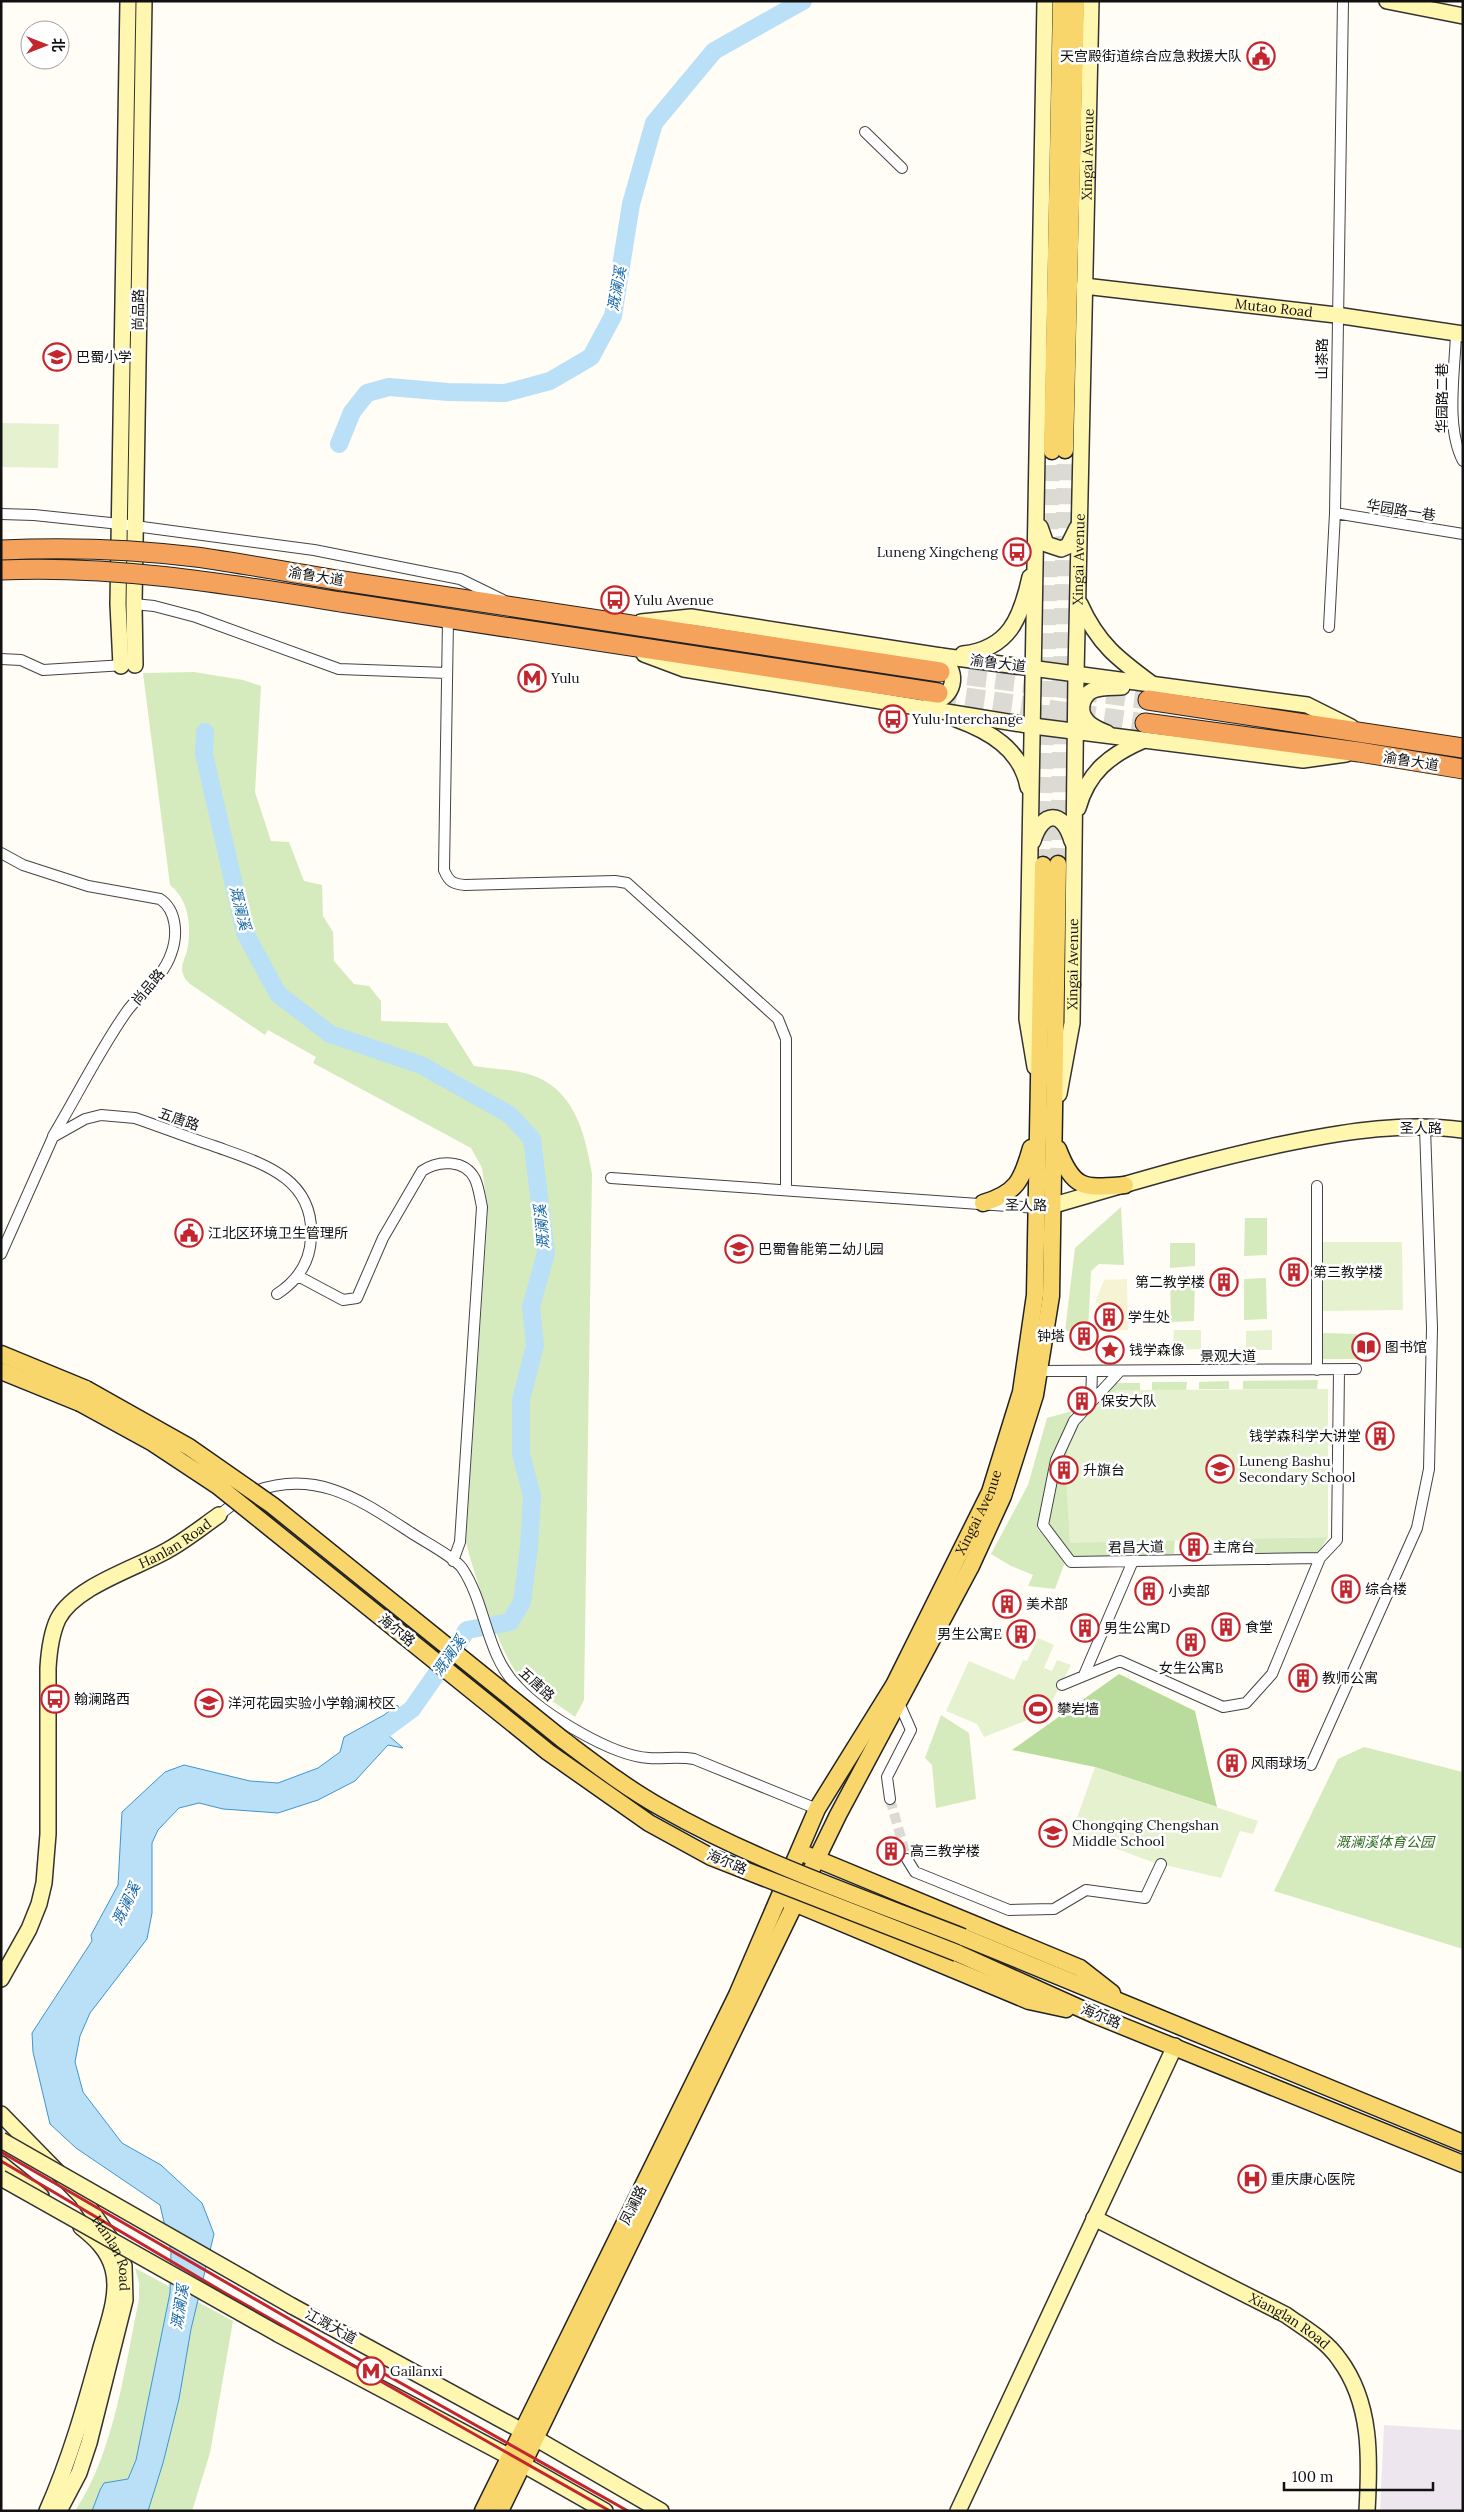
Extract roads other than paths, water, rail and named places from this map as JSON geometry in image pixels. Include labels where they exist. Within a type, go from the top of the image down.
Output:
[{"type":"highway","name":"渝鲁大道","points":[[1,550],[74,548],[128,550],[196,557],[343,581],[629,623],[941,664]]},
{"type":"highway","name":"渝鲁大道","points":[[1,570],[77,569],[193,578],[448,620],[938,693]]},
{"type":"highway","name":"渝鲁大道","points":[[1151,693],[1361,733],[1463,748]]},
{"type":"highway","name":"渝鲁大道","points":[[1144,732],[1360,752],[1463,769]]},
{"type":"main road","name":"Xingai Avenue","points":[[1061,1],[1058,451],[1076,1]]},
{"type":"main road","name":"Xingai Avenue","points":[[778,1896],[817,1809],[894,1684],[990,1492],[1021,1392],[1035,1295],[1038,1086],[1051,864],[1056,1115],[1054,1205],[1051,1296],[1036,1395],[1003,1496],[971,1566],[838,1815],[796,1904]]},
{"type":"main road","points":[[983,1203],[1003,1196],[1019,1182],[1024,1172],[1037,1127]]},
{"type":"main road","points":[[1055,1143],[1063,1164],[1080,1184],[1093,1187],[1126,1184]]},
{"type":"main road","points":[[1,1354],[83,1396]]},
{"type":"main road","points":[[1,1371],[83,1396]]},
{"type":"main road","name":"海尔路","points":[[83,1396],[160,1429],[227,1472],[272,1505],[606,1773],[660,1808],[719,1838],[777,1864],[963,1937],[1463,2143]]},
{"type":"main road","name":"海尔路","points":[[83,1396],[218,1486],[548,1752],[649,1823],[711,1857],[957,1953],[1095,2014],[1463,2164]]},
{"type":"main road","points":[[798,1851],[1080,1968],[1130,2006]]},
{"type":"main road","points":[[778,1896],[1029,2001],[1095,2014]]},
{"type":"main road","name":"凤澜路","points":[[528,2435],[737,1995],[778,1896]]},
{"type":"main road","name":"凤澜路","points":[[483,2511],[515,2460],[528,2435],[796,1904]]},
{"type":"main road","name":"凤澜路","points":[[500,2511],[515,2460]]},
{"type":"street","name":"尚品路","points":[[128,1],[128,525],[134,604],[128,665]]},
{"type":"street","name":"尚品路","points":[[128,665],[118,604],[128,525],[144,1]]},
{"type":"street","name":"Xingai Avenue","points":[[1038,1086],[1027,1019],[1035,668],[1045,1]]},
{"type":"street","name":"Xingai Avenue","points":[[1056,1115],[1072,1023],[1076,674],[1091,1]]},
{"type":"street","points":[[1090,18],[1099,1]]},
{"type":"street","name":"山茶路","points":[[1330,627],[1335,513],[1336,315],[1342,1]]},
{"type":"street","points":[[1387,1],[1463,16]]},
{"type":"street","points":[[1444,1],[1463,5]]},
{"type":"street","points":[[865,132],[902,168]]},
{"type":"street","name":"Mutao Road","points":[[1084,286],[1336,315],[1460,334]]},
{"type":"street","name":"华园路二巷","points":[[1460,334],[1453,428],[1457,450],[1463,460]]},
{"type":"street","points":[[1037,508],[1046,544],[1054,548],[1061,549],[1068,546],[1074,538],[1079,519]]},
{"type":"street","name":"华园路一巷","points":[[1335,513],[1463,534]]},
{"type":"street","points":[[1,514],[34,515],[128,525],[314,550],[460,579],[517,606]]},
{"type":"street","points":[[941,664],[984,650],[1002,639],[1017,620],[1036,545]]},
{"type":"street","points":[[1078,600],[1090,625],[1104,645],[1151,693]]},
{"type":"street","points":[[134,604],[154,606],[196,617],[339,669],[447,673]]},
{"type":"street","points":[[448,620],[444,870],[448,880],[454,884],[465,885],[615,881],[628,883],[778,1019],[786,1039],[786,1189]]},
{"type":"street","name":"渝鲁大道","points":[[626,647],[684,669],[1075,732],[1113,737],[1144,732]]},
{"type":"street","points":[[1,659],[21,660],[43,670],[128,665]]},
{"type":"street","points":[[922,707],[940,701],[951,689],[952,671],[950,665],[941,664]]},
{"type":"street","name":"渝鲁大道","points":[[941,664],[1035,668],[1076,674],[1151,693]]},
{"type":"street","points":[[1113,737],[1091,725],[1085,719],[1082,701],[1088,693],[1098,688],[1151,693]]},
{"type":"street","points":[[922,707],[981,730],[1011,751],[1023,770],[1031,809]]},
{"type":"street","points":[[1074,824],[1089,778],[1109,758],[1144,732]]},
{"type":"street","points":[[1030,850],[1036,830],[1042,822],[1048,818],[1057,818],[1064,822],[1068,828],[1074,850]]},
{"type":"street","name":"尚品路","points":[[1,853],[24,865],[88,886],[160,899],[167,904],[172,912],[175,926],[171,954],[163,971],[125,1014],[53,1137]]},
{"type":"street","name":"五唐路","points":[[53,1137],[85,1119],[101,1115],[118,1115],[135,1118],[275,1169],[293,1184],[305,1201],[312,1223],[311,1244],[305,1265],[298,1276],[277,1294]]},
{"type":"street","points":[[1311,1765],[1418,1528],[1427,1477],[1432,1328],[1425,1128]]},
{"type":"street","name":"圣人路","points":[[611,1178],[1036,1208],[1054,1205],[1228,1155],[1349,1130],[1425,1128],[1463,1130]]},
{"type":"street","points":[[1,1254],[53,1137]]},
{"type":"street","points":[[298,1276],[343,1300],[357,1298],[383,1238],[422,1171],[431,1165],[454,1163],[464,1168],[474,1178],[482,1207],[460,1542],[453,1561]]},
{"type":"street","points":[[1317,1186],[1317,1370]]},
{"type":"street","name":"景观大道","points":[[1039,1371],[1356,1369]]},
{"type":"street","points":[[1062,1684],[1120,1661],[1223,1707],[1246,1703],[1272,1674],[1320,1558],[1337,1540],[1339,1370]]},
{"type":"street","points":[[1091,1402],[1092,1371]]},
{"type":"street","name":"君昌大道","points":[[1120,1371],[1074,1421],[1056,1460],[1043,1525],[1071,1562],[1320,1558]]},
{"type":"street","name":"五唐路","points":[[219,1515],[251,1492],[285,1482],[315,1483],[345,1494],[389,1519],[461,1566],[472,1586],[492,1645],[507,1676],[518,1688],[554,1718],[592,1740],[637,1756],[649,1758],[678,1756],[694,1759],[817,1809]]},
{"type":"street","name":"Hanlan Road","points":[[1,1959],[21,1925],[35,1883],[38,1835],[39,1669],[41,1647],[52,1614],[62,1600],[88,1581],[219,1515]]},
{"type":"street","name":"Hanlan Road","points":[[1,1979],[29,1929],[39,1904],[44,1883],[48,1834],[48,1668],[50,1648],[59,1618],[68,1607],[91,1589],[169,1550],[219,1515]]},
{"type":"street","points":[[1084,1675],[1133,1561]]},
{"type":"street","points":[[890,1799],[887,1777],[911,1730],[898,1703]]},
{"type":"street","points":[[907,1860],[915,1872],[1009,1910],[1054,1909],[1086,1890],[1145,1898],[1161,1864]]},
{"type":"street","points":[[958,2511],[1174,2046]]},
{"type":"street","name":"Hanlan Road","points":[[1,2114],[82,2197],[116,2248],[124,2266],[125,2300],[89,2443],[79,2473],[60,2511]]},
{"type":"street","name":"江溉大道","points":[[1,2140],[292,2306],[528,2435],[661,2511]]},
{"type":"street","name":"Hanlan Road","points":[[1,2164],[95,2238],[106,2252],[113,2269],[113,2300],[76,2438],[47,2511]]},
{"type":"street","points":[[1,2178],[278,2334],[515,2460],[605,2511]]},
{"type":"street","name":"Xianglan Road","points":[[1094,2218],[1286,2315],[1314,2334],[1339,2358],[1357,2391],[1367,2426],[1370,2467],[1367,2511]]},
{"type":"water","points":[[397,1705],[409,1719],[389,1736],[403,1748],[388,1745],[355,1781],[318,1800],[278,1813],[223,1809],[199,1803],[179,1808],[158,1830],[152,1843],[152,1913],[147,1939],[90,2013],[80,2036],[75,2062],[83,2092],[122,2143],[161,2165],[202,2203],[214,2234],[191,2329],[179,2399],[163,2463],[148,2511],[92,2511],[104,2483],[128,2479],[136,2460],[170,2293],[171,2252],[160,2205],[76,2148],[50,2124],[33,2052],[32,2033],[92,1941],[91,1935],[118,1885],[122,1812],[165,1772],[184,1765],[250,1781],[278,1783],[318,1768],[340,1752],[344,1737],[384,1715]]},
{"type":"waterway","name":"溉澜溪","points":[[339,444],[352,412],[367,393],[389,387],[448,392],[505,393],[550,381],[591,357],[613,316],[631,204],[654,123],[714,51],[803,1]]},
{"type":"waterway","name":"溉澜溪","points":[[205,732],[204,754],[245,933],[278,994],[330,1034],[421,1065],[510,1115],[532,1139],[546,1253],[531,1307],[535,1345],[521,1400],[521,1454],[532,1496],[529,1547],[522,1602],[510,1622],[467,1630],[412,1709],[385,1729]]},
{"type":"tunnel","points":[[1058,864],[1065,450]]},
{"type":"tunnel","points":[[1043,865],[1052,451]]},
{"type":"tunnel","points":[[940,672],[1148,700]]},
{"type":"tunnel","points":[[938,693],[1145,723]]},
{"type":"tunnel","points":[[890,1799],[907,1859]]},
{"type":"railway","points":[[1,2152],[374,2368],[628,2511]]},
{"type":"railway","points":[[1,2161],[225,2293],[610,2511]]},
{"type":"place","name":"天宫殿街道综合应急救援大队","points":[[1261,56]]},
{"type":"place","name":"巴蜀小学","points":[[57,357]]},
{"type":"place","name":"Luneng Xingcheng","points":[[1017,552]]},
{"type":"place","name":"Yulu Avenue","points":[[615,600]]},
{"type":"place","name":"Yulu","points":[[532,678]]},
{"type":"place","name":"Yulu Interchange","points":[[893,719]]},
{"type":"place","name":"江北区环境卫生管理所","points":[[189,1233]]},
{"type":"place","name":"巴蜀鲁能第二幼儿园","points":[[739,1249]]},
{"type":"place","name":"第三教学楼","points":[[1294,1272]]},
{"type":"place","name":"第二教学楼","points":[[1224,1282]]},
{"type":"place","name":"学生处","points":[[1109,1317]]},
{"type":"place","name":"钟塔","points":[[1084,1336]]},
{"type":"place","name":"图书馆","points":[[1366,1347]]},
{"type":"place","name":"钱学森像","points":[[1110,1350]]},
{"type":"place","name":"保安大队","points":[[1082,1401]]},
{"type":"place","name":"钱学森科学大讲堂","points":[[1380,1436]]},
{"type":"place","name":"Luneng Bashu Secondary School","points":[[1220,1469]]},
{"type":"place","name":"升旗台","points":[[1064,1470]]},
{"type":"place","name":"主席台","points":[[1194,1547]]},
{"type":"place","name":"综合楼","points":[[1346,1589]]},
{"type":"place","name":"小卖部","points":[[1149,1591]]},
{"type":"place","name":"美术部","points":[[1007,1604]]},
{"type":"place","name":"食堂","points":[[1226,1627]]},
{"type":"place","name":"男生公寓D","points":[[1085,1628]]},
{"type":"place","name":"男生公寓E","points":[[1021,1634]]},
{"type":"place","name":"女生公寓B","points":[[1191,1642]]},
{"type":"place","name":"教师公寓","points":[[1303,1678]]},
{"type":"place","name":"翰澜路西","points":[[55,1699]]},
{"type":"place","name":"洋河花园实验小学翰澜校区","points":[[209,1703]]},
{"type":"place","name":"攀岩墙","points":[[1038,1709]]},
{"type":"place","name":"风雨球场","points":[[1232,1763]]},
{"type":"place","name":"Chongqing Chengshan Middle School","points":[[1053,1833]]},
{"type":"place","name":"高三教学楼","points":[[891,1851]]},
{"type":"place","name":"重庆康心医院","points":[[1252,2179]]},
{"type":"place","name":"Gailanxi","points":[[371,2371]]},
{"type":"park label","name":"溉澜溪体育公园","points":[[1385,1842]]}]
